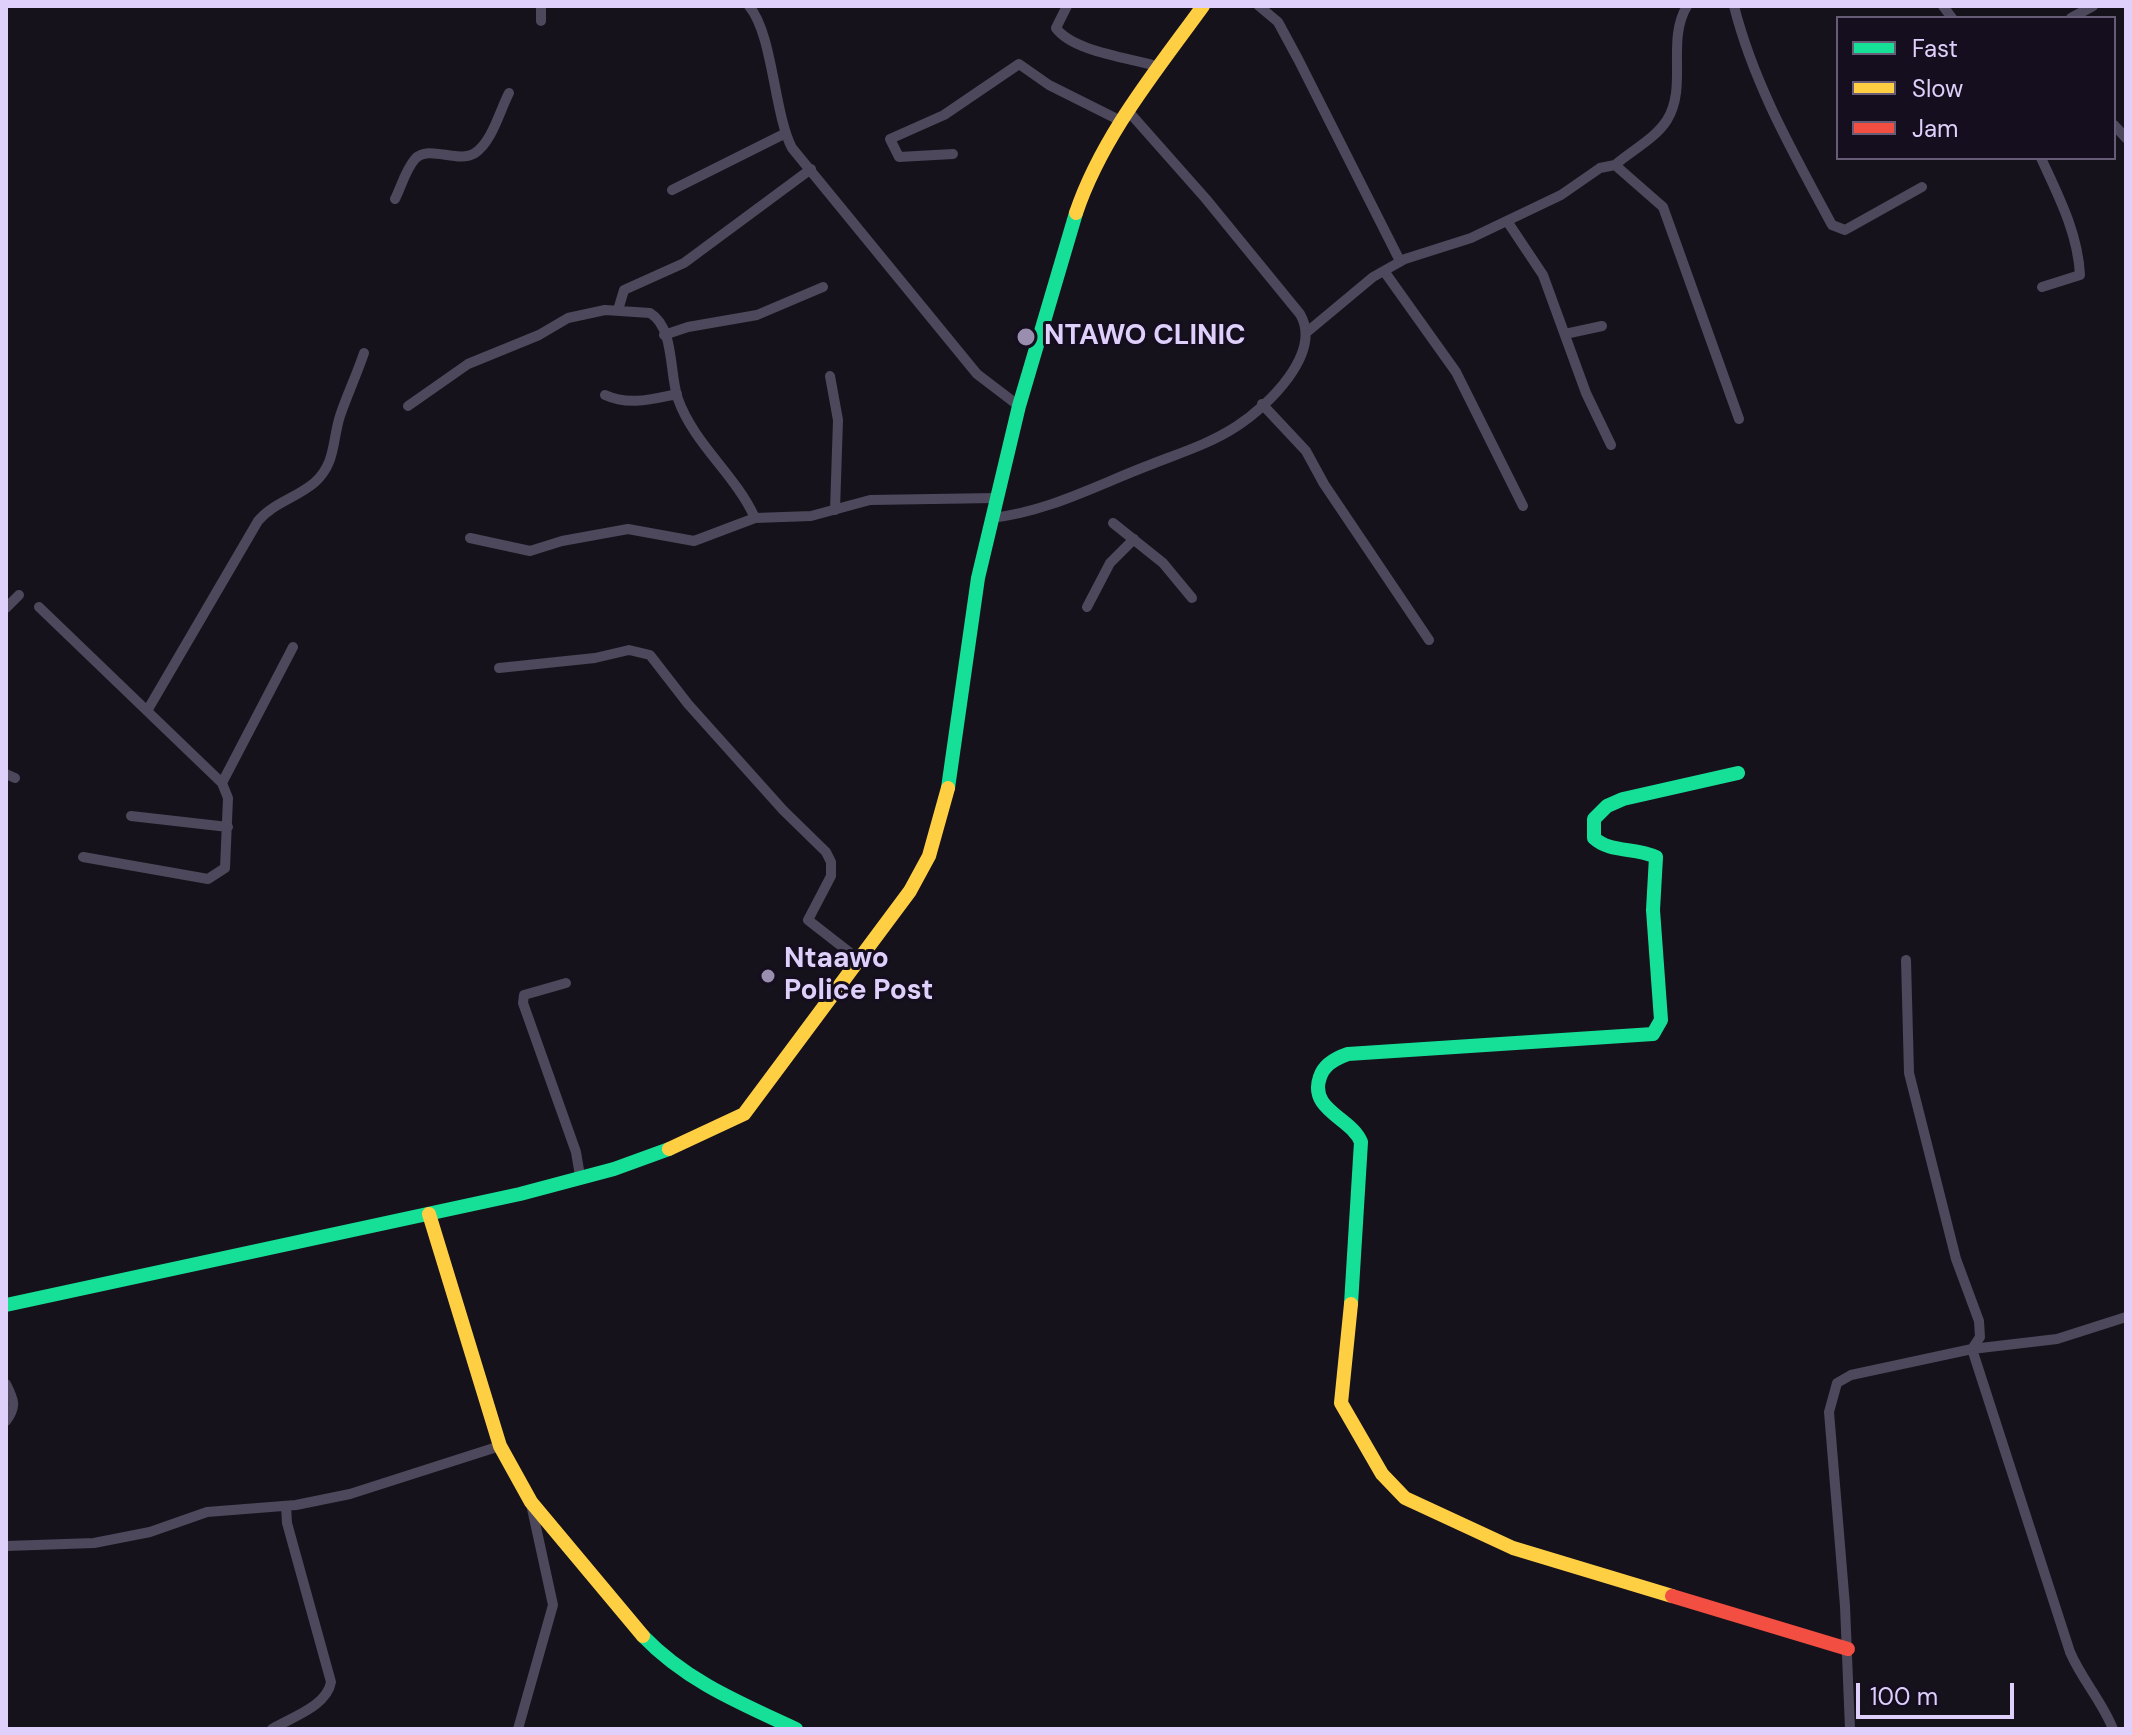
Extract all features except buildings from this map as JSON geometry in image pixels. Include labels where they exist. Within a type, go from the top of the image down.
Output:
[{"type":"street","points":[[541,6],[541,21]]},
{"type":"street","points":[[749,6],[774,78],[784,134],[977,374],[1019,406]]},
{"type":"street","points":[[1067,6],[1056,28],[1077,45],[1160,67]]},
{"type":"street","points":[[6,1305],[429,1214],[580,1176],[707,1135],[744,1114],[910,891],[939,829],[946,804],[978,578],[995,498],[1019,406],[1086,183],[1125,116],[1203,6]]},
{"type":"street","points":[[1259,6],[1278,22],[1400,261]]},
{"type":"street","points":[[1307,332],[1400,261],[1471,238],[1561,195],[1600,168],[1615,165],[1660,130],[1675,102],[1678,21],[1687,6]]},
{"type":"street","points":[[1734,6],[1744,46],[1774,116],[1832,225],[1845,230],[1922,187]]},
{"type":"street","points":[[2075,16],[2093,6]]},
{"type":"street","points":[[953,154],[899,157],[890,139],[944,115],[1019,64],[1049,85],[1125,116],[1300,314],[1307,332],[1304,351],[1292,370],[1262,404],[1237,426],[1062,502],[1023,515],[991,518]]},
{"type":"street","points":[[395,199],[414,160],[423,154],[459,156],[476,153],[509,93]]},
{"type":"street","points":[[672,190],[784,134]]},
{"type":"street","points":[[2042,160],[2059,191],[2079,258],[2080,275],[2042,287]]},
{"type":"street","points":[[1615,165],[1663,207],[1739,419]]},
{"type":"street","points":[[618,310],[624,290],[684,263],[811,169]]},
{"type":"street","points":[[1507,221],[1543,275],[1586,393],[1611,445]]},
{"type":"street","points":[[1384,271],[1456,372],[1523,506]]},
{"type":"street","points":[[664,335],[688,327],[757,315],[823,287]]},
{"type":"street","points":[[408,406],[468,364],[539,335],[568,318],[618,310],[650,313],[656,317],[664,335],[677,394],[690,424],[742,491],[755,518]]},
{"type":"street","points":[[1565,334],[1602,326]]},
{"type":"street","points":[[147,711],[258,521],[273,507],[314,483],[326,469],[335,450],[341,413],[364,353]]},
{"type":"street","points":[[830,376],[838,420],[835,510]]},
{"type":"street","points":[[605,395],[618,401],[640,401],[677,394]]},
{"type":"street","points":[[1262,404],[1306,451],[1324,484],[1429,640]]},
{"type":"street","points":[[470,538],[530,551],[618,530],[694,541],[755,518],[811,516],[870,500],[995,498]]},
{"type":"street","points":[[1113,523],[1163,563],[1192,598]]},
{"type":"street","points":[[1087,607],[1110,563],[1134,539]]},
{"type":"street","points":[[6,608],[19,595]]},
{"type":"street","points":[[39,607],[222,783],[228,798],[225,868],[208,879],[83,857]]},
{"type":"street","points":[[222,783],[293,647]]},
{"type":"street","points":[[499,668],[595,658],[629,650],[650,655],[688,704],[826,852],[831,862],[831,876],[808,920],[858,959]]},
{"type":"street","points":[[1738,773],[1685,783],[1612,805],[1593,820],[1594,838],[1604,847],[1639,849],[1656,857],[1658,879],[1653,910],[1661,1020],[1653,1034],[1348,1054],[1333,1057],[1324,1065],[1318,1077],[1320,1098],[1327,1110],[1355,1130],[1361,1142],[1349,1336],[1341,1403],[1382,1474],[1405,1498],[1421,1507],[1513,1548],[1848,1649]]},
{"type":"street","points":[[131,816],[228,827]]},
{"type":"street","points":[[1906,960],[1909,1073],[1956,1259],[1979,1321],[1980,1337],[1972,1349]]},
{"type":"street","points":[[566,983],[524,995],[523,1003],[576,1152],[580,1176]]},
{"type":"street","points":[[429,1214],[500,1446],[531,1502],[620,1612],[668,1662],[714,1691],[796,1729]]},
{"type":"street","points":[[1850,1729],[1848,1649],[1829,1412],[1837,1383],[1851,1375],[1972,1349],[2057,1339],[2126,1317]]},
{"type":"street","points":[[1972,1349],[2070,1652],[2113,1729]]},
{"type":"street","points":[[6,1384],[14,1400],[14,1410],[6,1421]]},
{"type":"street","points":[[6,1546],[94,1543],[150,1532],[207,1512],[286,1506],[350,1494],[500,1446]]},
{"type":"street","points":[[518,1729],[553,1605],[531,1502]]},
{"type":"street","points":[[272,1729],[319,1703],[329,1692],[331,1682],[286,1506]]},
{"type":"traffic: fast","points":[[948,788],[978,578],[1019,406],[1076,213]]},
{"type":"traffic: fast","points":[[1351,1304],[1361,1142],[1320,1098],[1318,1088],[1324,1068],[1348,1054],[1653,1034],[1661,1020],[1653,910],[1656,857],[1600,843],[1594,838],[1594,819],[1607,806],[1623,799],[1738,773]]},
{"type":"traffic: fast","points":[[6,1305],[520,1194],[614,1169],[669,1149]]},
{"type":"traffic: fast","points":[[643,1636],[696,1678],[796,1729]]},
{"type":"traffic: slow","points":[[1076,213],[1115,131],[1203,6]]},
{"type":"traffic: slow","points":[[669,1149],[744,1114],[910,891],[929,856],[948,788]]},
{"type":"traffic: slow","points":[[429,1214],[500,1446],[531,1502],[643,1636]]},
{"type":"traffic: slow","points":[[1351,1304],[1341,1403],[1382,1474],[1405,1498],[1513,1548],[1672,1596]]},
{"type":"traffic: jam","points":[[1672,1596],[1848,1649]]},
{"type":"place","name":"NTAWO CLINIC","points":[[1026,337]]},
{"type":"place","name":"Ntaawo Police Post","points":[[768,976]]}]
